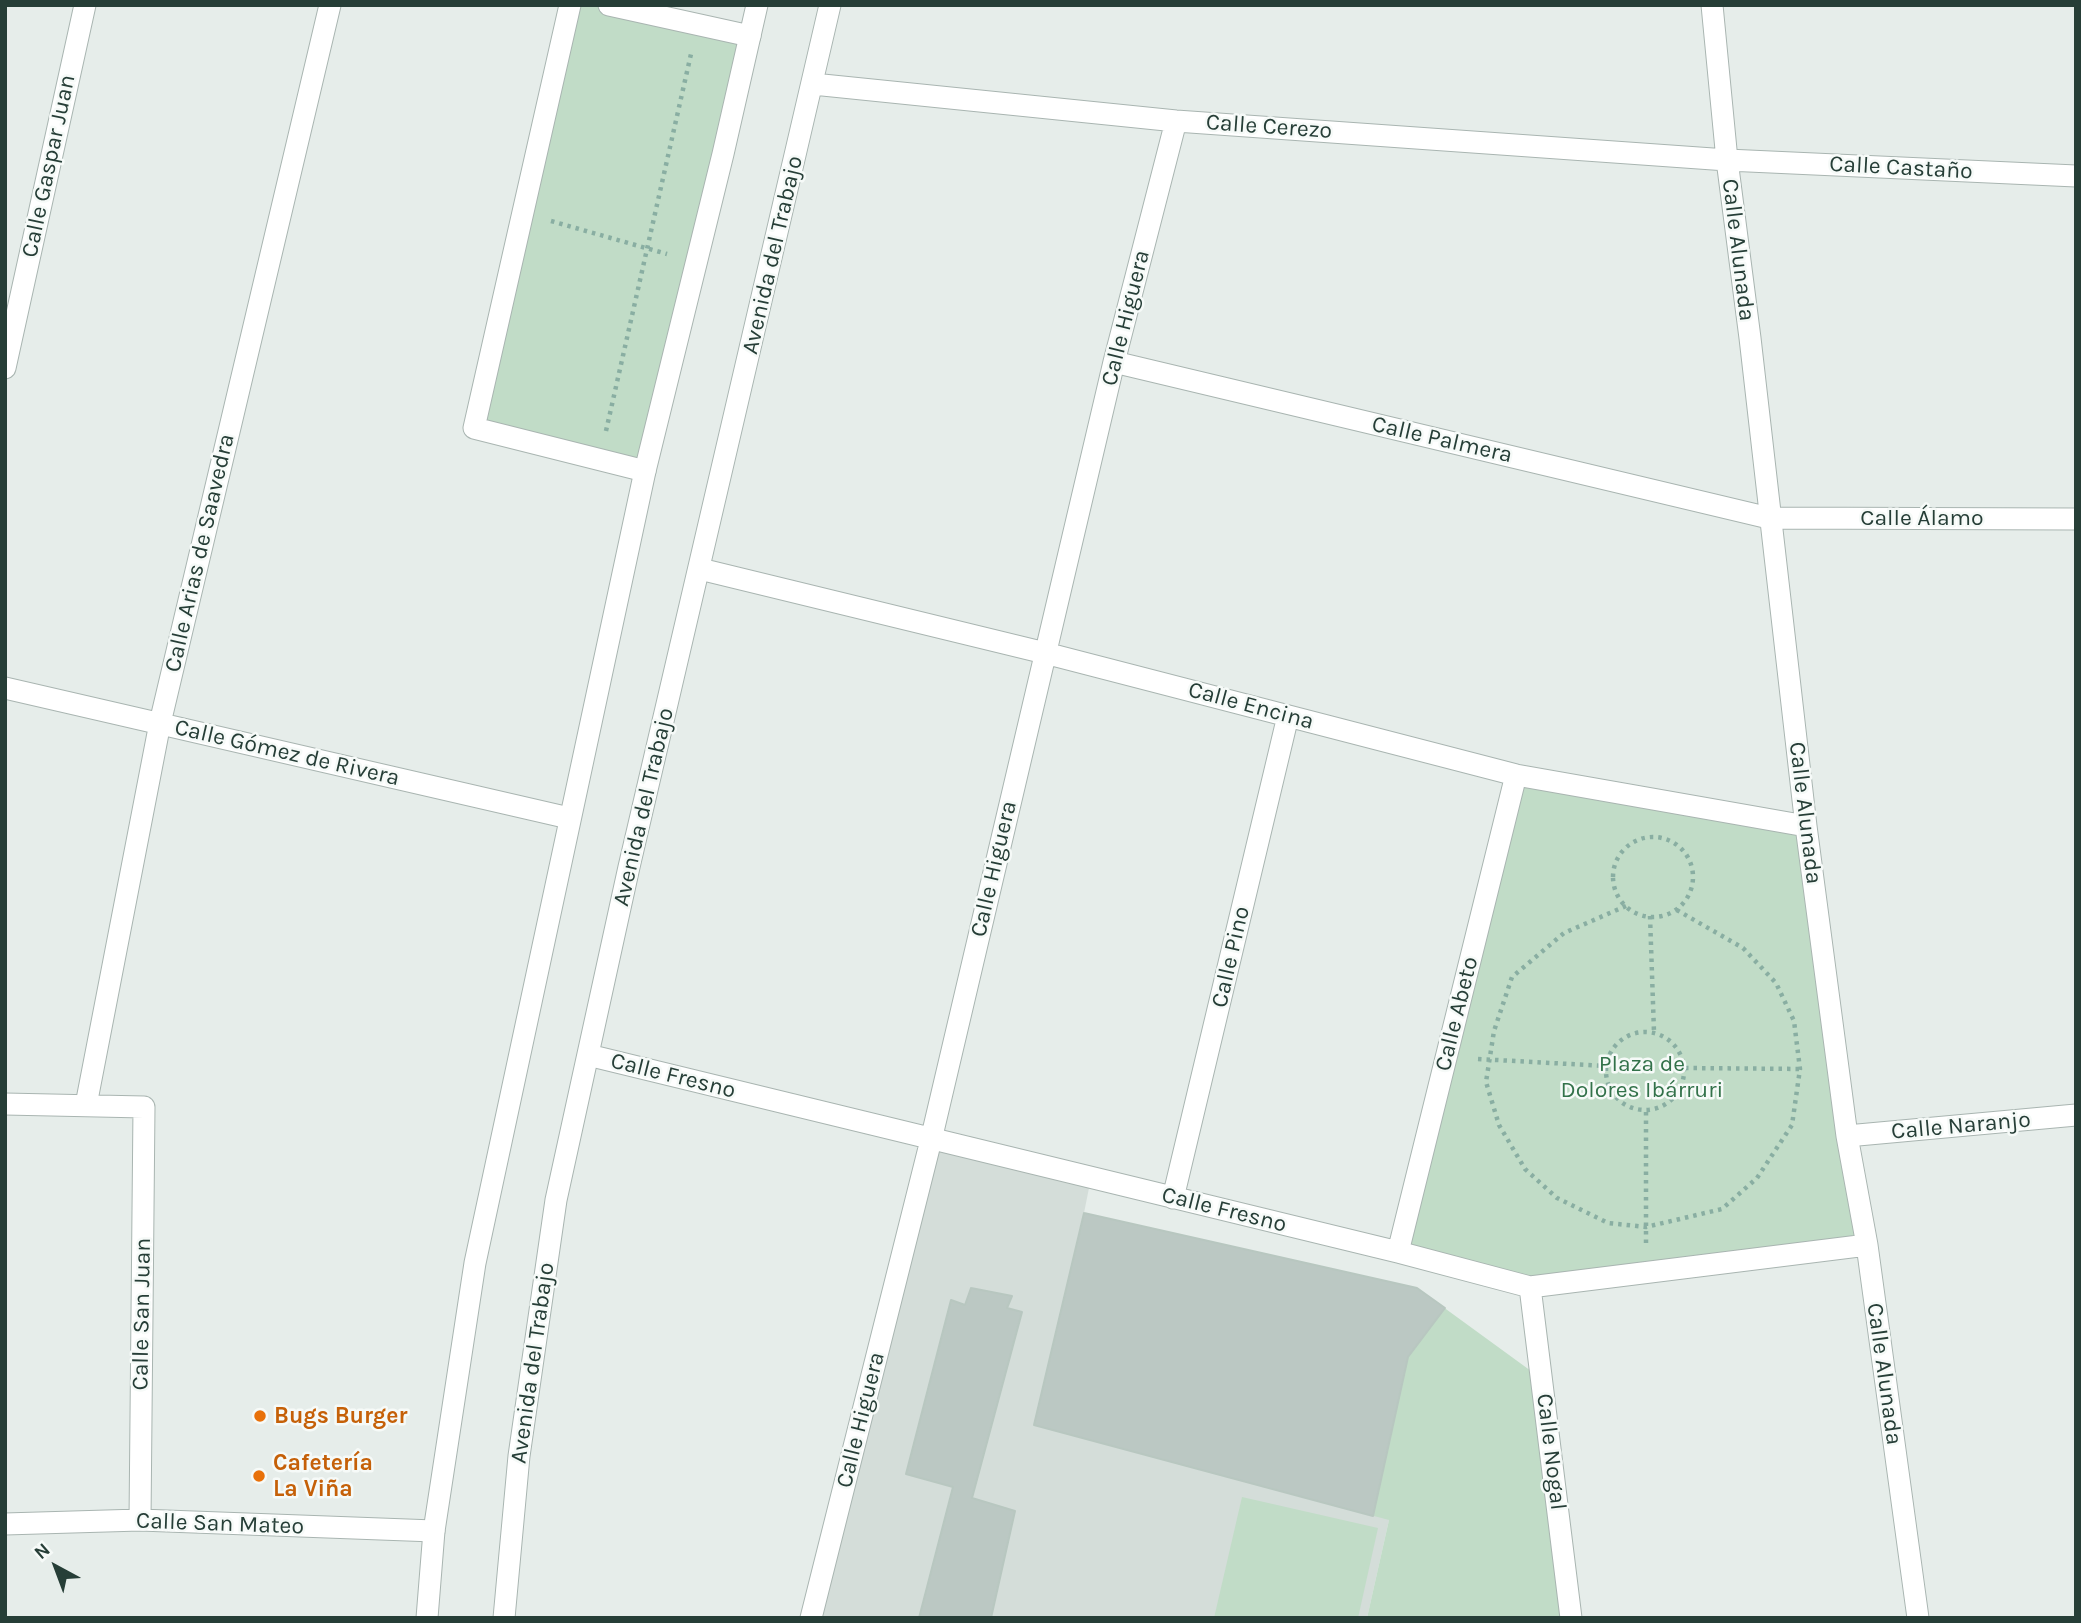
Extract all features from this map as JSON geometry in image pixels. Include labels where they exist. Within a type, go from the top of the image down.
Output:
[{"type":"street","name":"Calle Gaspar Juan","points":[[5,368],[85,5]]},
{"type":"street","name":"Calle Arias de Saavedra","points":[[86,1105],[160,723],[330,5]]},
{"type":"street","points":[[570,5],[474,428],[645,471]]},
{"type":"street","points":[[609,5],[750,36]]},
{"type":"street","points":[[427,1618],[434,1531],[475,1263],[645,471],[757,5]]},
{"type":"street","name":"Avenida del Trabajo","points":[[504,1618],[519,1456],[556,1200],[830,5]]},
{"type":"street","name":"Calle Alunada","points":[[1712,5],[1727,160],[1806,826],[1847,1136],[1867,1245],[1918,1618]]},
{"type":"street","name":"Calle Cerezo","points":[[813,84],[1176,121],[1727,160]]},
{"type":"street","name":"Calle Higuera","points":[[811,1618],[932,1140],[1114,362],[1176,121]]},
{"type":"street","name":"Calle Castaño","points":[[1727,160],[2076,176]]},
{"type":"street","name":"Calle Palmera","points":[[1114,362],[1769,518]]},
{"type":"street","name":"Calle Álamo","points":[[1769,518],[2076,519]]},
{"type":"street","name":"Calle Encina","points":[[700,569],[1045,653],[1516,775],[1806,826]]},
{"type":"street","name":"Calle Gómez de Rivera","points":[[5,688],[569,818]]},
{"type":"street","name":"Calle Pino","points":[[1174,1198],[1288,716]]},
{"type":"street","name":"Calle Abeto","points":[[1398,1252],[1516,775]]},
{"type":"street","name":"Calle Fresno","points":[[588,1055],[1398,1252],[1530,1287],[1867,1245]]},
{"type":"street","points":[[5,1104],[86,1105]]},
{"type":"street","name":"Calle San Juan","points":[[86,1105],[144,1107],[140,1520]]},
{"type":"street","name":"Calle Naranjo","points":[[1847,1136],[2076,1115]]},
{"type":"street","name":"Calle Nogal","points":[[1530,1287],[1572,1618]]},
{"type":"street","name":"Calle San Mateo","points":[[5,1524],[140,1520],[434,1531]]},
{"type":"path","points":[[600,459],[698,25]]},
{"type":"path","points":[[523,212],[696,263]]},
{"type":"path","points":[[1661,837],[1684,851],[1693,875],[1691,888],[1685,900],[1675,909],[1663,915],[1650,916],[1637,913],[1626,906],[1618,896],[1613,871],[1625,848],[1635,841],[1661,837]]},
{"type":"path","points":[[1626,906],[1564,933],[1512,977],[1494,1031],[1486,1082],[1499,1125],[1525,1168],[1557,1198],[1608,1223],[1646,1227],[1722,1209],[1757,1178],[1792,1125],[1800,1069],[1794,1021],[1776,983],[1743,948],[1675,909]]},
{"type":"path","points":[[1650,916],[1654,1032]]},
{"type":"path","points":[[1654,1032],[1666,1037],[1682,1055],[1684,1080],[1671,1101],[1660,1108],[1646,1111],[1621,1102],[1612,1093],[1606,1080],[1606,1066],[1610,1053],[1618,1042],[1628,1035],[1654,1032]]},
{"type":"path","points":[[1446,1057],[1606,1066]]},
{"type":"path","points":[[1685,1068],[1838,1069]]},
{"type":"path","points":[[1646,1111],[1646,1273]]},
{"type":"shaded area","points":[[931,1140],[1091,1178],[1084,1213],[1389,1520],[1367,1618],[811,1618]]},
{"type":"green space","points":[[570,5],[609,5],[750,36],[645,471],[474,428]]},
{"type":"green space","name":"Plaza de Dolores Ibárruri","points":[[1516,775],[1806,826],[1867,1245],[1530,1287],[1398,1252]]},
{"type":"green space","points":[[1084,1213],[1417,1288],[1542,1379],[1571,1618],[1367,1618],[1389,1520],[1034,1425]]},
{"type":"green space","points":[[1242,1497],[1378,1528],[1358,1618],[1214,1618]]},
{"type":"building","points":[[1084,1213],[1417,1288],[1445,1308],[1408,1357],[1373,1516],[1034,1425]]},
{"type":"building","points":[[971,1288],[1012,1296],[1007,1308],[1022,1312],[972,1498],[1015,1511],[991,1618],[919,1618],[953,1487],[906,1474],[951,1300],[965,1305]]},
{"type":"place","name":"Bugs Burger","points":[[260,1416]]},
{"type":"place","name":"Cafetería La Viña","points":[[259,1476]]}]
